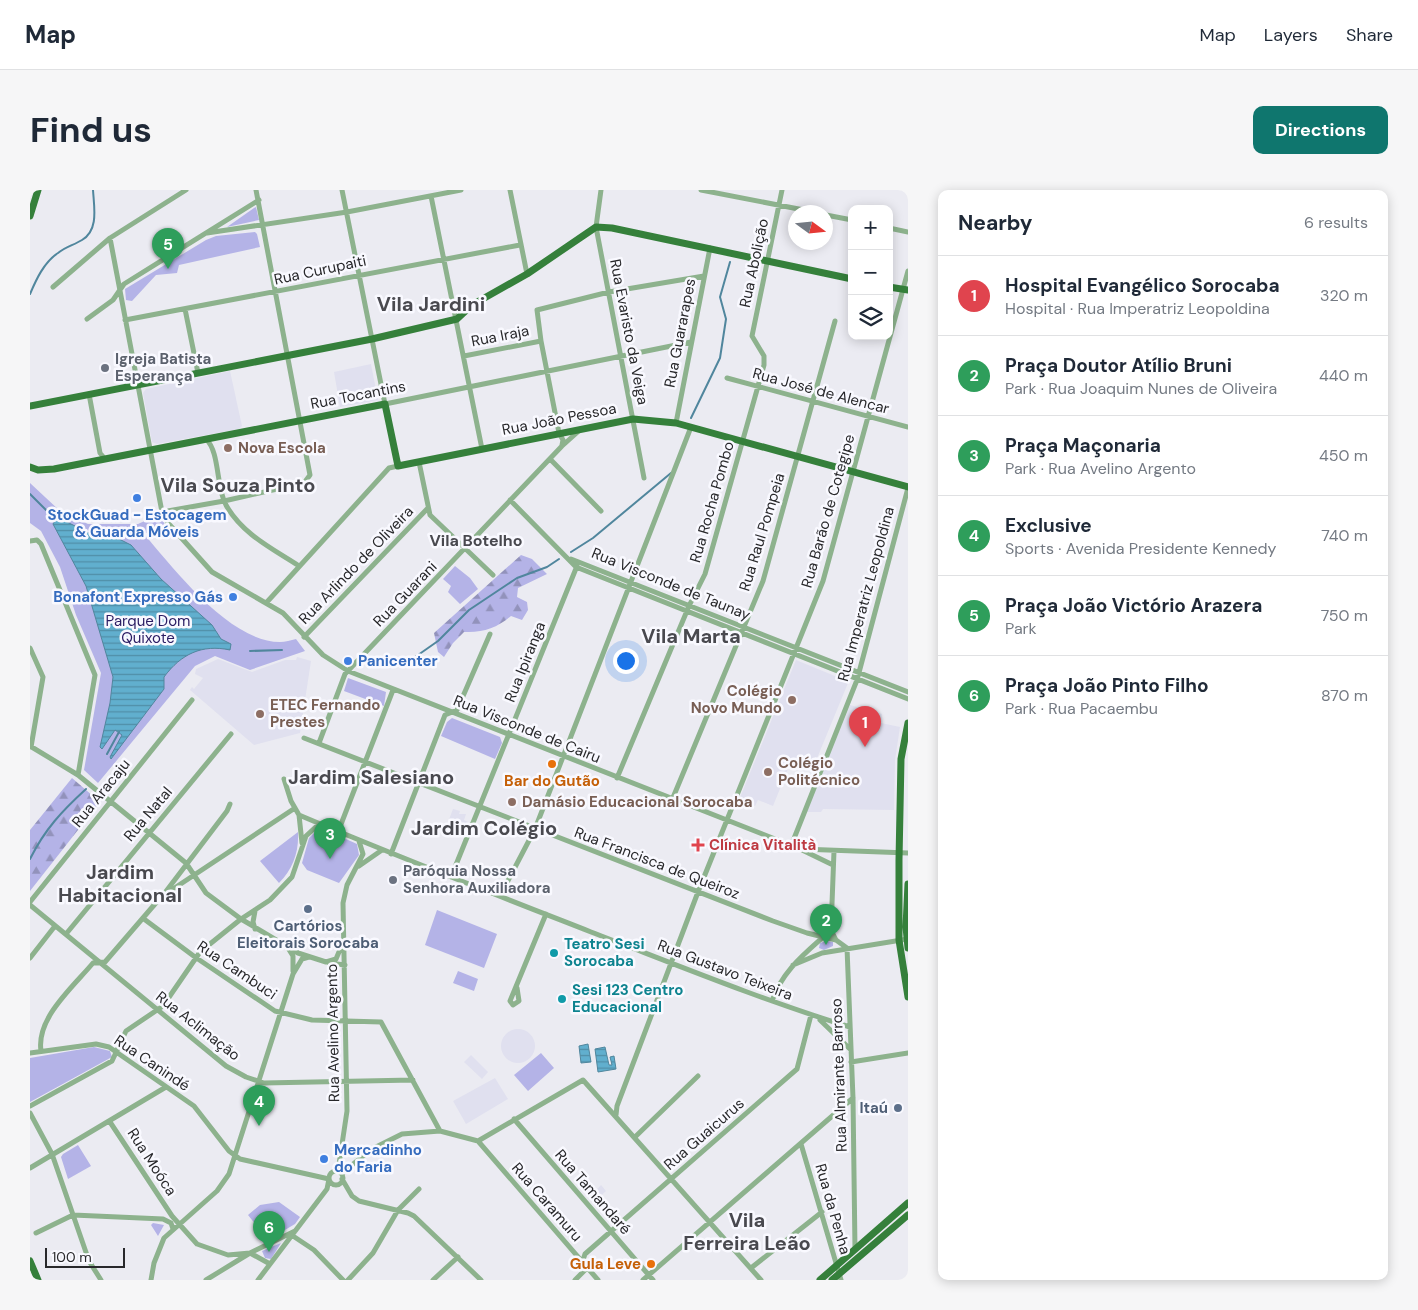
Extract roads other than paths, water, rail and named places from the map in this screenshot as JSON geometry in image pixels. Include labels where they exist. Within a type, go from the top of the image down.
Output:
[{"type":"main road","points":[[30,216],[38,190]]},
{"type":"main road","points":[[30,406],[372,339],[457,320],[472,305],[526,274],[596,227],[603,226],[848,278]]},
{"type":"main road","points":[[893,287],[906,290]]},
{"type":"main road","points":[[385,404],[398,466]]},
{"type":"main road","name":"Rua Tocantins","points":[[30,467],[38,470],[54,469],[385,404]]},
{"type":"main road","name":"Rua João Pessoa","points":[[398,466],[632,419],[676,423],[908,487]]},
{"type":"main road","points":[[908,723],[900,759],[899,853],[908,997]]},
{"type":"main road","points":[[908,884],[905,939],[908,948]]},
{"type":"main road","points":[[820,1280],[839,1273],[855,1250],[908,1203]]},
{"type":"main road","points":[[832,1280],[908,1215]]},
{"type":"main road","points":[[30,1261],[38,1280]]},
{"type":"street","points":[[53,287],[110,238],[186,190]]},
{"type":"street","points":[[110,238],[148,450],[162,512],[224,501],[304,483],[310,472],[274,292],[262,225],[263,221],[256,190]]},
{"type":"street","points":[[342,190],[385,404]]},
{"type":"street","points":[[207,233],[347,212],[460,190]]},
{"type":"street","points":[[510,190],[526,274]]},
{"type":"street","name":"Rua Evaristo da Veiga","points":[[601,190],[596,227],[644,478]]},
{"type":"street","points":[[701,190],[721,192],[788,207]]},
{"type":"street","name":"Rua Abolição","points":[[754,342],[753,331],[782,190]]},
{"type":"street","points":[[431,196],[482,449]]},
{"type":"street","points":[[86,319],[113,300],[124,284],[259,200]]},
{"type":"street","points":[[833,216],[848,219]]},
{"type":"street","points":[[893,229],[908,232]]},
{"type":"street","name":"Rua Curupaiti","points":[[125,320],[520,244]]},
{"type":"street","name":"Rua Guararapes","points":[[676,423],[710,248]]},
{"type":"street","name":"Rua Barão de Cotegipe","points":[[616,1115],[617,1106],[698,892],[823,581],[867,416],[906,290],[908,271]]},
{"type":"street","points":[[562,446],[563,440],[559,434],[537,310],[609,292],[704,276]]},
{"type":"street","points":[[185,309],[198,373]]},
{"type":"street","name":"Rua Raul Pompeia","points":[[672,800],[763,581],[835,321]]},
{"type":"street","name":"Rua Iraja","points":[[464,356],[541,341]]},
{"type":"street","name":"Rua Tocantins","points":[[385,404],[547,373],[691,342]]},
{"type":"street","name":"Rua Rocha Pombo","points":[[617,778],[689,605],[705,574],[758,386],[764,356],[754,342]]},
{"type":"street","name":"Rua José de Alencar","points":[[727,378],[908,427]]},
{"type":"street","points":[[89,394],[100,453],[105,459]]},
{"type":"street","points":[[500,896],[535,828],[691,427]]},
{"type":"street","name":"Rua Guarani","points":[[319,744],[345,674],[562,446],[581,429]]},
{"type":"street","points":[[205,438],[212,448],[224,501],[237,520],[251,535],[300,566]]},
{"type":"street","points":[[550,459],[601,511]]},
{"type":"street","points":[[419,462],[428,505],[427,510],[430,515],[494,574]]},
{"type":"street","name":"Rua João Pessoa","points":[[267,602],[389,468],[398,466]]},
{"type":"street","name":"Rua Imperatriz Leopoldina","points":[[791,846],[858,680],[908,487]]},
{"type":"street","points":[[510,500],[570,559]]},
{"type":"street","name":"Rua Arlindo de Oliveira","points":[[304,637],[427,510]]},
{"type":"street","name":"Rua Visconde de Cairu","points":[[162,512],[172,528],[212,572],[267,602],[283,613],[323,655],[348,671],[798,848],[833,866]]},
{"type":"street","points":[[31,540],[42,544],[95,675],[78,776]]},
{"type":"street","name":"Rua Visconde de Taunay","points":[[570,559],[580,561],[908,692]]},
{"type":"street","name":"Rua Visconde de Taunay","points":[[570,559],[576,567],[908,699]]},
{"type":"street","name":"Rua Ipiranga","points":[[451,877],[580,561]]},
{"type":"street","points":[[391,854],[445,715],[457,710],[490,634]]},
{"type":"street","points":[[30,648],[44,677],[31,747],[78,776],[111,802],[186,863],[206,894],[255,929],[288,948],[309,957],[345,965]]},
{"type":"street","points":[[338,832],[393,690]]},
{"type":"street","name":"Rua Aracaju","points":[[30,904],[192,700]]},
{"type":"street","name":"Rua Natal","points":[[66,934],[231,734]]},
{"type":"street","name":"Rua Francisca de Queiroz","points":[[304,738],[698,892],[807,933],[824,937]]},
{"type":"street","points":[[284,779],[300,816],[302,846]]},
{"type":"street","points":[[41,1051],[41,1035],[45,1021],[93,963],[105,962],[144,919],[227,811],[230,804]]},
{"type":"street","points":[[161,897],[295,808]]},
{"type":"street","name":"Rua Gustavo Teixeira","points":[[300,816],[391,854],[671,963],[772,1001],[850,1027]]},
{"type":"street","points":[[30,1106],[112,1061],[126,1031],[159,1010],[195,957],[241,919],[270,900],[292,877],[306,836],[319,824]]},
{"type":"street","name":"Rua Avelino Argento","points":[[341,1174],[347,1111],[344,898],[347,884],[363,854],[359,840]]},
{"type":"street","name":"Rua Visconde de Cairu","points":[[798,848],[908,853]]},
{"type":"street","name":"Rua Avelino Argento","points":[[357,868],[370,856],[382,850]]},
{"type":"street","points":[[830,952],[835,946],[836,940],[831,930],[834,850]]},
{"type":"street","name":"Rua Aclimação","points":[[30,904],[99,963],[226,1066],[259,1082],[413,1080]]},
{"type":"street","points":[[255,911],[253,922],[255,929]]},
{"type":"street","points":[[517,988],[546,914]]},
{"type":"street","name":"Rua Cambuci","points":[[144,919],[265,1006],[281,1013],[312,1020],[374,1020],[384,1026],[413,1080]]},
{"type":"street","points":[[30,958],[55,926]]},
{"type":"street","points":[[772,1001],[782,978],[793,965],[831,930]]},
{"type":"street","name":"Rua Francisca de Queiroz","points":[[807,933],[816,943]]},
{"type":"street","points":[[824,937],[836,940],[847,948]]},
{"type":"street","points":[[793,965],[822,953],[905,939]]},
{"type":"street","points":[[326,962],[336,959],[344,940]]},
{"type":"street","points":[[816,943],[816,949],[822,953]]},
{"type":"street","points":[[288,948],[293,956],[293,974]]},
{"type":"street","name":"Rua Almirante Barroso","points":[[847,948],[853,1098],[855,1250]]},
{"type":"street","points":[[840,950],[845,953],[848,959]]},
{"type":"street","points":[[151,1280],[158,1248],[174,1228],[217,1191],[229,1174],[293,974],[302,959],[309,957]]},
{"type":"street","name":"Rua Gustavo Teixeira","points":[[813,1015],[836,1033],[850,1049]]},
{"type":"street","name":"Rua Guaicurus","points":[[586,1254],[797,1069],[813,1015]]},
{"type":"street","points":[[836,1033],[850,1034]]},
{"type":"street","name":"Rua Canindé","points":[[30,1053],[96,1044],[116,1051],[202,1114],[235,1156]]},
{"type":"street","points":[[851,1062],[908,1053]]},
{"type":"street","points":[[635,1137],[698,1076]]},
{"type":"street","points":[[413,1080],[440,1131]]},
{"type":"street","points":[[327,1189],[336,1186],[341,1174],[372,1148],[393,1138],[408,1133],[440,1131],[478,1141],[583,1080],[761,1280]]},
{"type":"street","points":[[30,1168],[166,1087]]},
{"type":"street","points":[[643,1280],[853,1098]]},
{"type":"street","points":[[30,1113],[52,1154],[89,1261],[101,1280]]},
{"type":"street","name":"Rua Tamandaré","points":[[514,1119],[653,1280]]},
{"type":"street","name":"Rua Moóca","points":[[110,1122],[171,1214],[197,1244],[218,1254],[235,1255],[250,1253]]},
{"type":"street","name":"Rua Caramuru","points":[[478,1141],[598,1280]]},
{"type":"street","name":"Rua da Penha","points":[[801,1144],[839,1273]]},
{"type":"street","points":[[235,1156],[245,1161],[323,1176],[336,1186]]},
{"type":"street","points":[[258,1280],[327,1189],[333,1173],[341,1174]]},
{"type":"street","points":[[341,1174],[352,1196],[359,1201],[398,1210],[414,1216],[481,1280]]},
{"type":"street","points":[[348,1280],[373,1253],[398,1210],[418,1189]]},
{"type":"street","points":[[751,1268],[822,1212]]},
{"type":"street","points":[[36,1233],[73,1215],[163,1220],[171,1214]]},
{"type":"street","name":"Rua Moóca","points":[[171,1214],[178,1219],[186,1218]]},
{"type":"street","name":"Rua Moóca","points":[[163,1220],[174,1228],[186,1233]]},
{"type":"street","points":[[206,1280],[250,1253],[297,1230]]},
{"type":"street","points":[[293,1236],[314,1250],[343,1280]]},
{"type":"street","points":[[282,1237],[287,1244]]},
{"type":"street","points":[[573,1251],[580,1255],[586,1254],[584,1260],[586,1267],[575,1280]]},
{"type":"street","points":[[250,1253],[270,1264]]},
{"type":"street","points":[[433,1280],[458,1257]]},
{"type":"waterway","points":[[30,294],[38,277],[49,261],[61,251],[82,240],[91,230],[94,218],[93,190]]},
{"type":"waterway","points":[[691,418],[720,358],[726,319],[720,297],[730,262]]},
{"type":"waterway","points":[[571,552],[593,538],[671,473]]},
{"type":"waterway","points":[[30,494],[46,510]]},
{"type":"waterway","points":[[408,662],[438,641],[469,610],[517,578],[547,567],[559,559]]},
{"type":"waterway","points":[[250,651],[282,650]]},
{"type":"waterway","points":[[107,754],[119,732]]},
{"type":"waterway","points":[[30,859],[55,821],[86,789]]},
{"type":"place","name":"Praça João Victório Arazera","points":[[168,269]]},
{"type":"place","name":"Igreja Batista Esperança","points":[[105,368]]},
{"type":"place","name":"Nova Escola","points":[[228,448]]},
{"type":"place","name":"StockGuad - Estocagem & Guarda Móveis","points":[[137,498]]},
{"type":"place","name":"Bonafont Expresso Gás","points":[[233,597]]},
{"type":"place","name":"Panicenter","points":[[348,661]]},
{"type":"place","name":"Colégio Novo Mundo","points":[[792,700]]},
{"type":"place","name":"ETEC Fernando Prestes","points":[[260,714]]},
{"type":"place","name":"Hospital Evangélico Sorocaba","points":[[865,747]]},
{"type":"place","name":"Bar do Gutão","points":[[552,764]]},
{"type":"place","name":"Colégio Politécnico","points":[[768,772]]},
{"type":"place","name":"Damásio Educacional Sorocaba","points":[[512,802]]},
{"type":"place","name":"Clínica Vitalità","points":[[698,845]]},
{"type":"place","name":"Praça Maçonaria","points":[[330,859]]},
{"type":"place","name":"Paróquia Nossa Senhora Auxiliadora","points":[[393,880]]},
{"type":"place","name":"Cartórios Eleitorais Sorocaba","points":[[308,909]]},
{"type":"place","name":"Praça Doutor Atílio Bruni","points":[[826,945]]},
{"type":"place","name":"Teatro Sesi Sorocaba","points":[[554,953]]},
{"type":"place","name":"Sesi 123 Centro Educacional","points":[[562,999]]},
{"type":"place","name":"Itaú","points":[[898,1108]]},
{"type":"place","name":"Exclusive","points":[[259,1126]]},
{"type":"place","name":"Mercadinho do Faria","points":[[324,1159]]},
{"type":"place","name":"Praça João Pinto Filho","points":[[269,1252]]},
{"type":"place","name":"Gula Leve","points":[[651,1264]]},
{"type":"district","name":"Vila Jardini","points":[[431,304]]},
{"type":"district","name":"Vila Souza Pinto","points":[[238,485]]},
{"type":"district","name":"Vila Botelho","points":[[476,540]]},
{"type":"district","name":"Vila Marta","points":[[691,636]]},
{"type":"district","name":"Jardim Salesiano","points":[[371,777]]},
{"type":"district","name":"Jardim Colégio","points":[[484,828]]},
{"type":"district","name":"Jardim Habitacional","points":[[120,884]]},
{"type":"district","name":"Vila Ferreira Leão","points":[[747,1232]]},
{"type":"park label","name":"Parque Dom Quixote","points":[[148,630]]}]
